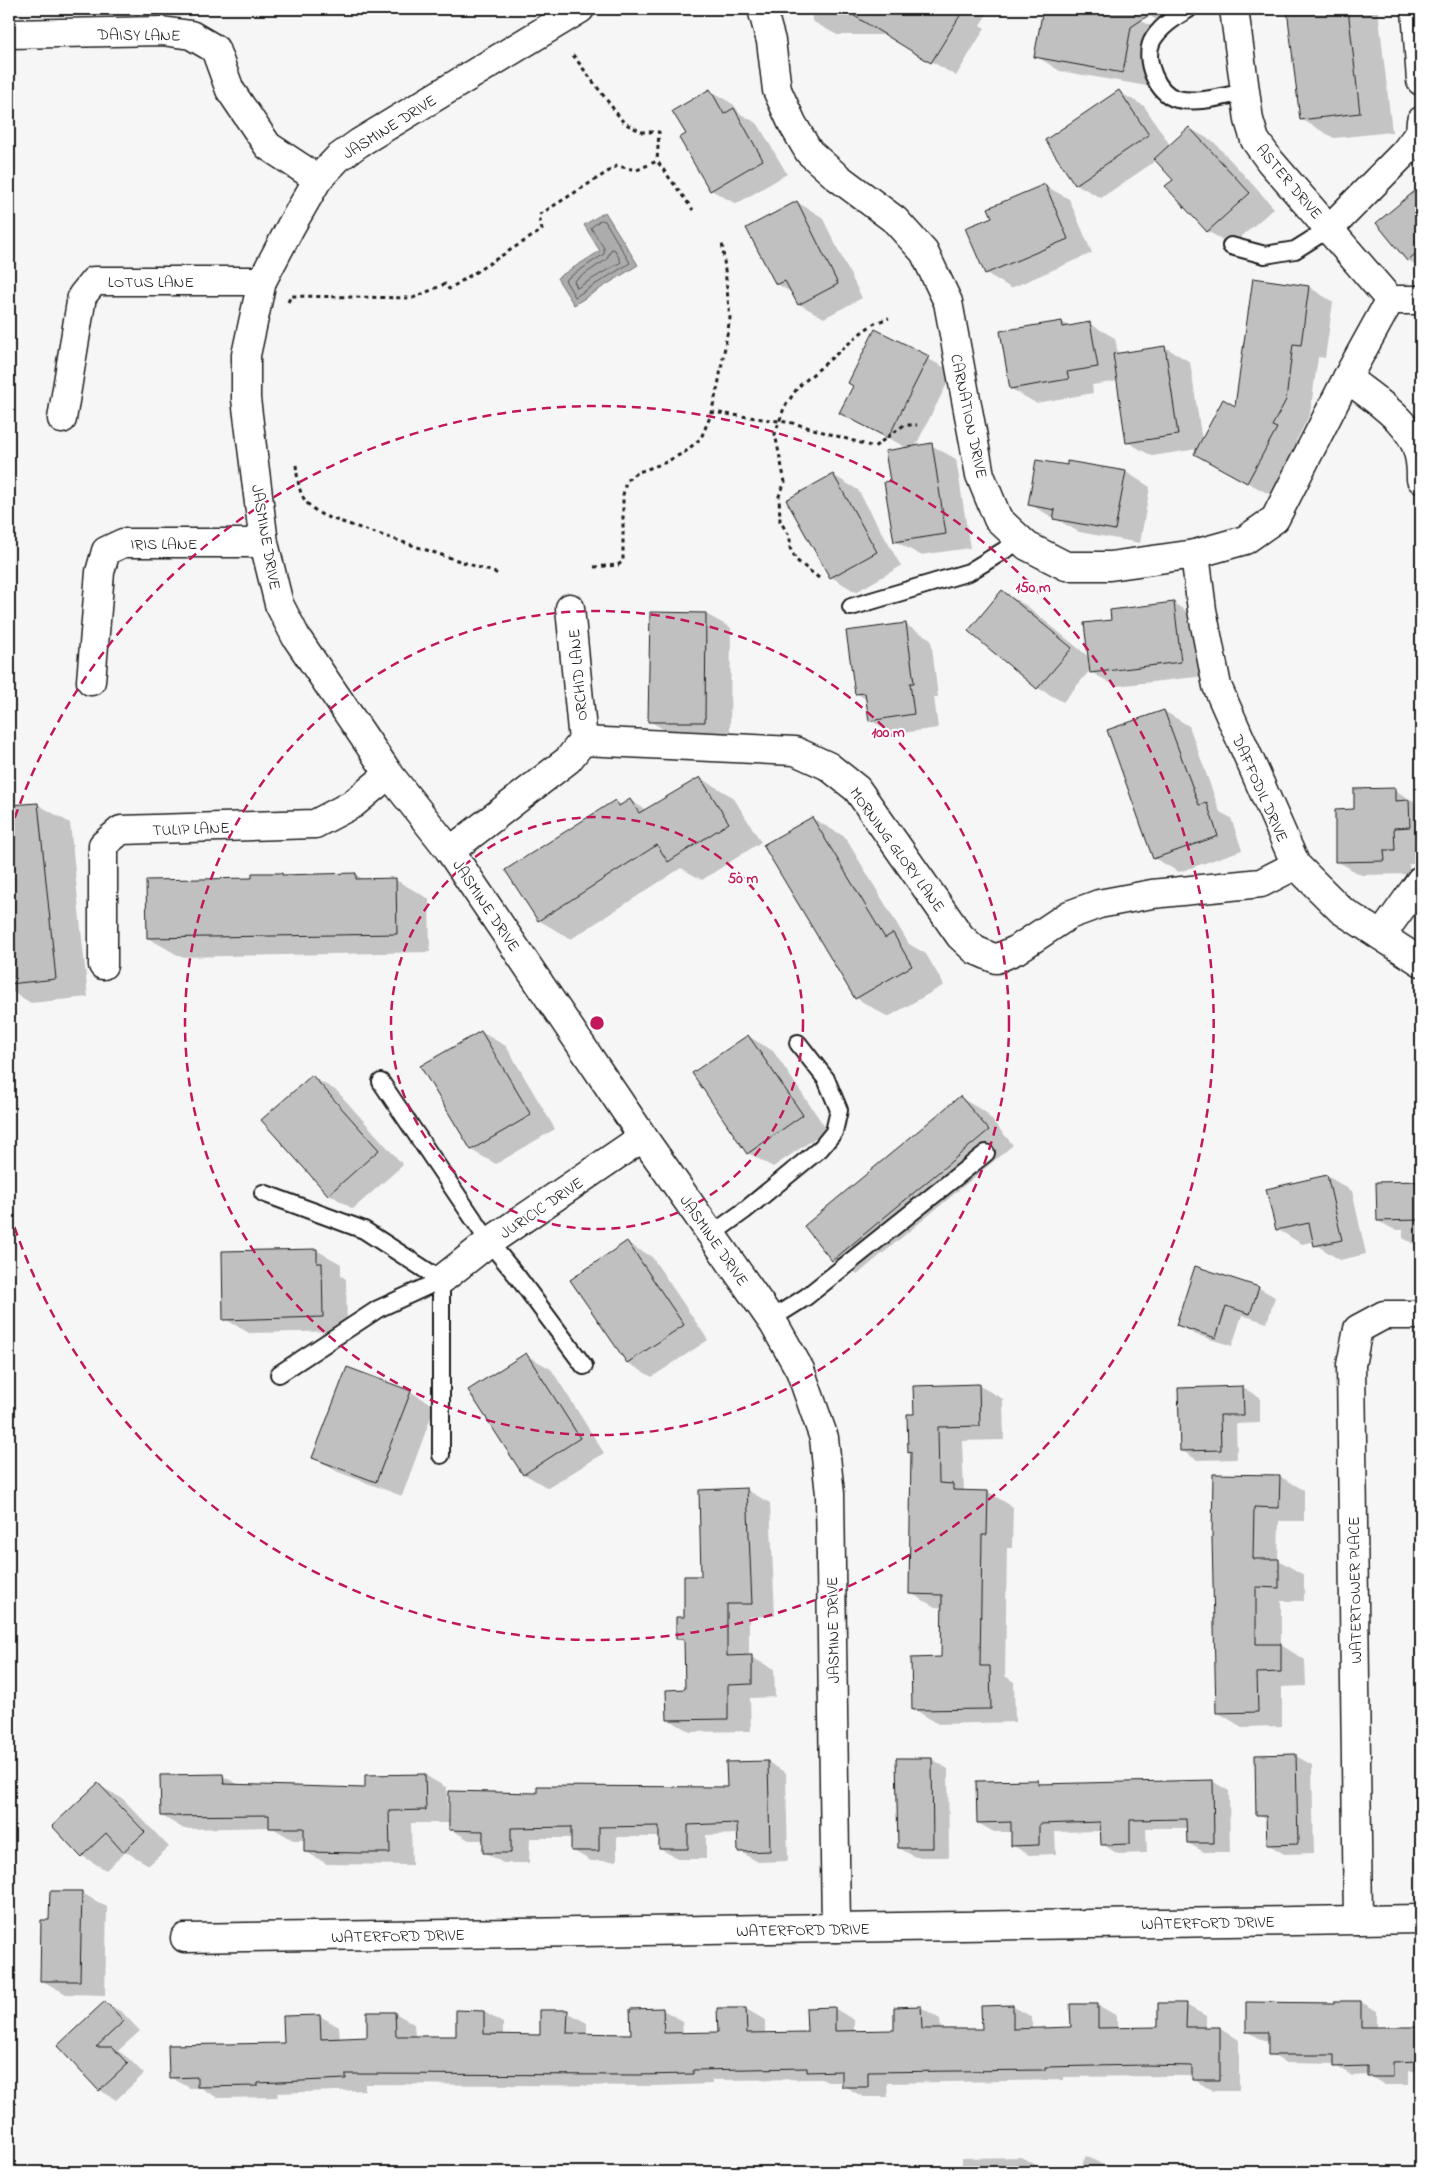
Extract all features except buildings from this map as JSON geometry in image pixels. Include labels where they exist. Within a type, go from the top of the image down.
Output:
[{"type":"street","name":"JASMINE DRIVE","points":[[580,9],[359,144],[338,158],[318,179],[262,281],[246,355],[246,399],[264,542],[279,604],[296,637],[389,774],[450,851],[643,1137],[771,1319],[800,1370],[824,1438],[828,1475],[836,1928]]},
{"type":"street","name":"CARNATION DRIVE","points":[[762,9],[771,41],[777,90],[792,123],[809,152],[836,176],[895,220],[924,252],[948,302],[980,475],[998,519],[1021,540],[1066,566],[1110,566],[1195,554],[1245,540],[1275,519],[1347,378],[1390,300]]},
{"type":"street","name":"ASTER DRIVE","points":[[1234,9],[1245,92],[1255,140],[1270,161],[1330,228],[1390,300]]},
{"type":"street","points":[[1416,9],[1421,81]]},
{"type":"street","name":"DAISY LANE","points":[[9,34],[162,32],[192,35],[215,49],[230,90],[268,146],[318,179]]},
{"type":"street","points":[[1330,228],[1405,152],[1420,132],[1421,121]]},
{"type":"street","name":"LOTUS LANE","points":[[62,419],[82,296],[94,281],[262,281]]},
{"type":"street","points":[[1390,300],[1421,300]]},
{"type":"street","points":[[1347,378],[1384,408],[1408,431],[1419,455],[1421,479]]},
{"type":"street","name":"IRIS LANE","points":[[91,680],[100,572],[106,551],[124,542],[264,542]]},
{"type":"street","name":"DAFFODIL DRIVE","points":[[1195,554],[1202,610],[1217,686],[1296,865],[1340,910],[1421,962]]},
{"type":"street","name":"ORCHID LANE","points":[[570,608],[583,741]]},
{"type":"street","points":[[450,851],[568,760],[583,741]]},
{"type":"street","name":"MORNING GLORY LANE","points":[[583,741],[795,751],[828,766],[857,789],[960,936],[975,950],[996,959],[1016,950],[1069,916],[1099,904],[1152,894],[1261,883],[1296,865]]},
{"type":"street","name":"TULIP LANE","points":[[103,965],[103,845],[121,830],[315,824],[354,804],[389,774]]},
{"type":"street","points":[[1381,936],[1421,880]]},
{"type":"street","name":"JURICIC DRIVE","points":[[441,1280],[489,1242],[643,1137]]},
{"type":"street","name":"WATERTOWER PLACE","points":[[1358,1920],[1351,1365],[1358,1329],[1384,1315],[1421,1315]]},
{"type":"street","name":"WATERFORD DRIVE","points":[[185,1938],[1421,1919]]},
{"type":"lane","points":[[1189,9],[1161,29],[1151,43],[1151,67],[1159,86],[1176,99],[1198,100],[1245,92]]},
{"type":"lane","points":[[1231,246],[1265,256],[1294,250],[1330,228]]},
{"type":"lane","points":[[851,607],[969,572],[1021,540]]},
{"type":"lane","points":[[712,1234],[744,1211],[821,1148],[834,1132],[839,1110],[826,1079],[798,1044]]},
{"type":"lane","points":[[381,1082],[489,1242],[517,1276],[584,1366]]},
{"type":"lane","points":[[771,1319],[806,1297],[986,1153]]},
{"type":"lane","points":[[263,1193],[364,1230],[441,1280]]},
{"type":"lane","points":[[279,1374],[378,1309],[441,1280]]},
{"type":"lane","points":[[441,1280],[441,1455]]},
{"type":"path","points":[[573,55],[624,123],[642,132],[659,132],[657,161],[693,210]]},
{"type":"path","points":[[286,307],[291,296],[412,298],[445,284],[449,289],[542,230],[538,222],[539,215],[617,166],[637,170],[657,161]]},
{"type":"path","points":[[594,567],[618,565],[623,561],[623,495],[626,481],[636,473],[664,463],[685,452],[701,438],[711,412],[720,378],[730,318],[722,241]]},
{"type":"path","points":[[819,578],[796,560],[790,548],[790,538],[780,521],[779,496],[785,482],[775,434],[784,408],[798,387],[862,332],[875,323],[889,318]]},
{"type":"path","points":[[711,412],[780,421],[830,433],[874,447],[904,426],[917,426]]},
{"type":"path","points":[[296,465],[299,490],[308,507],[324,516],[499,574]]},
{"type":"water","points":[[605,212],[638,265],[574,305],[557,278],[600,251],[584,225]]}]
